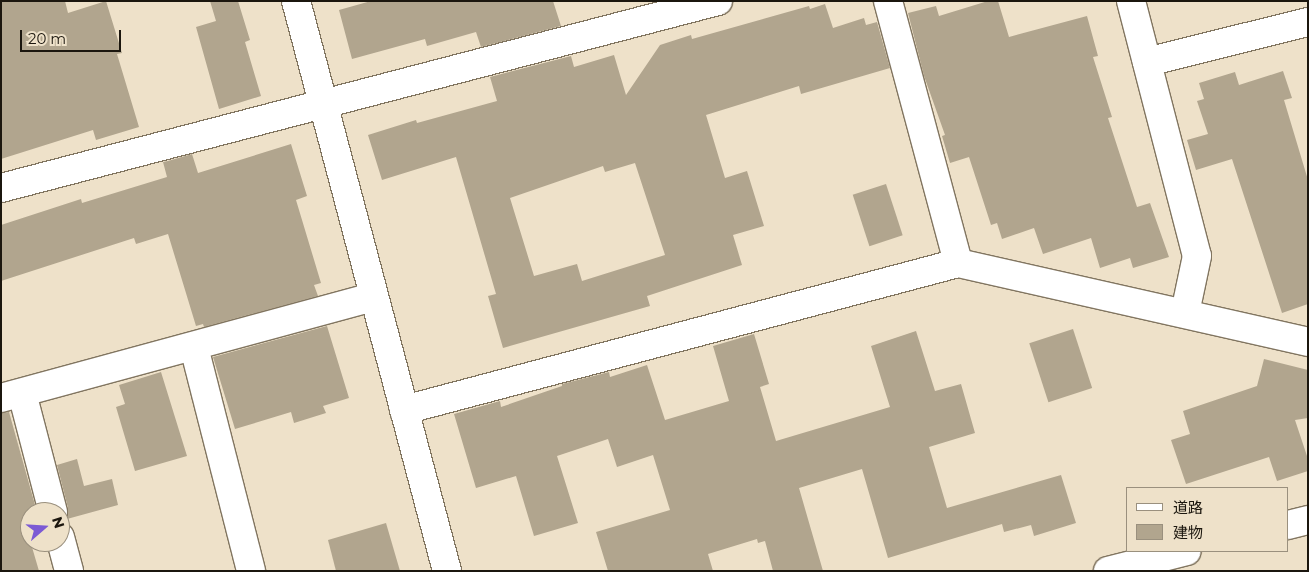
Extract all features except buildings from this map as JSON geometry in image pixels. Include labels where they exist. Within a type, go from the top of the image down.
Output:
[{"type":"street","points":[[296,1],[447,571]]},
{"type":"street","points":[[1,188],[718,1]]},
{"type":"street","points":[[888,1],[958,263]]},
{"type":"street","points":[[1131,1],[1196,256],[1185,313]]},
{"type":"street","points":[[1147,62],[1308,22]]},
{"type":"street","points":[[404,410],[958,263],[1308,342]]},
{"type":"street","points":[[49,502],[12,395],[374,297]]},
{"type":"street","points":[[194,347],[251,571]]},
{"type":"street","points":[[1289,525],[1308,520]]},
{"type":"street","points":[[64,552],[69,571]]},
{"type":"street","points":[[1108,571],[1183,552]]}]
